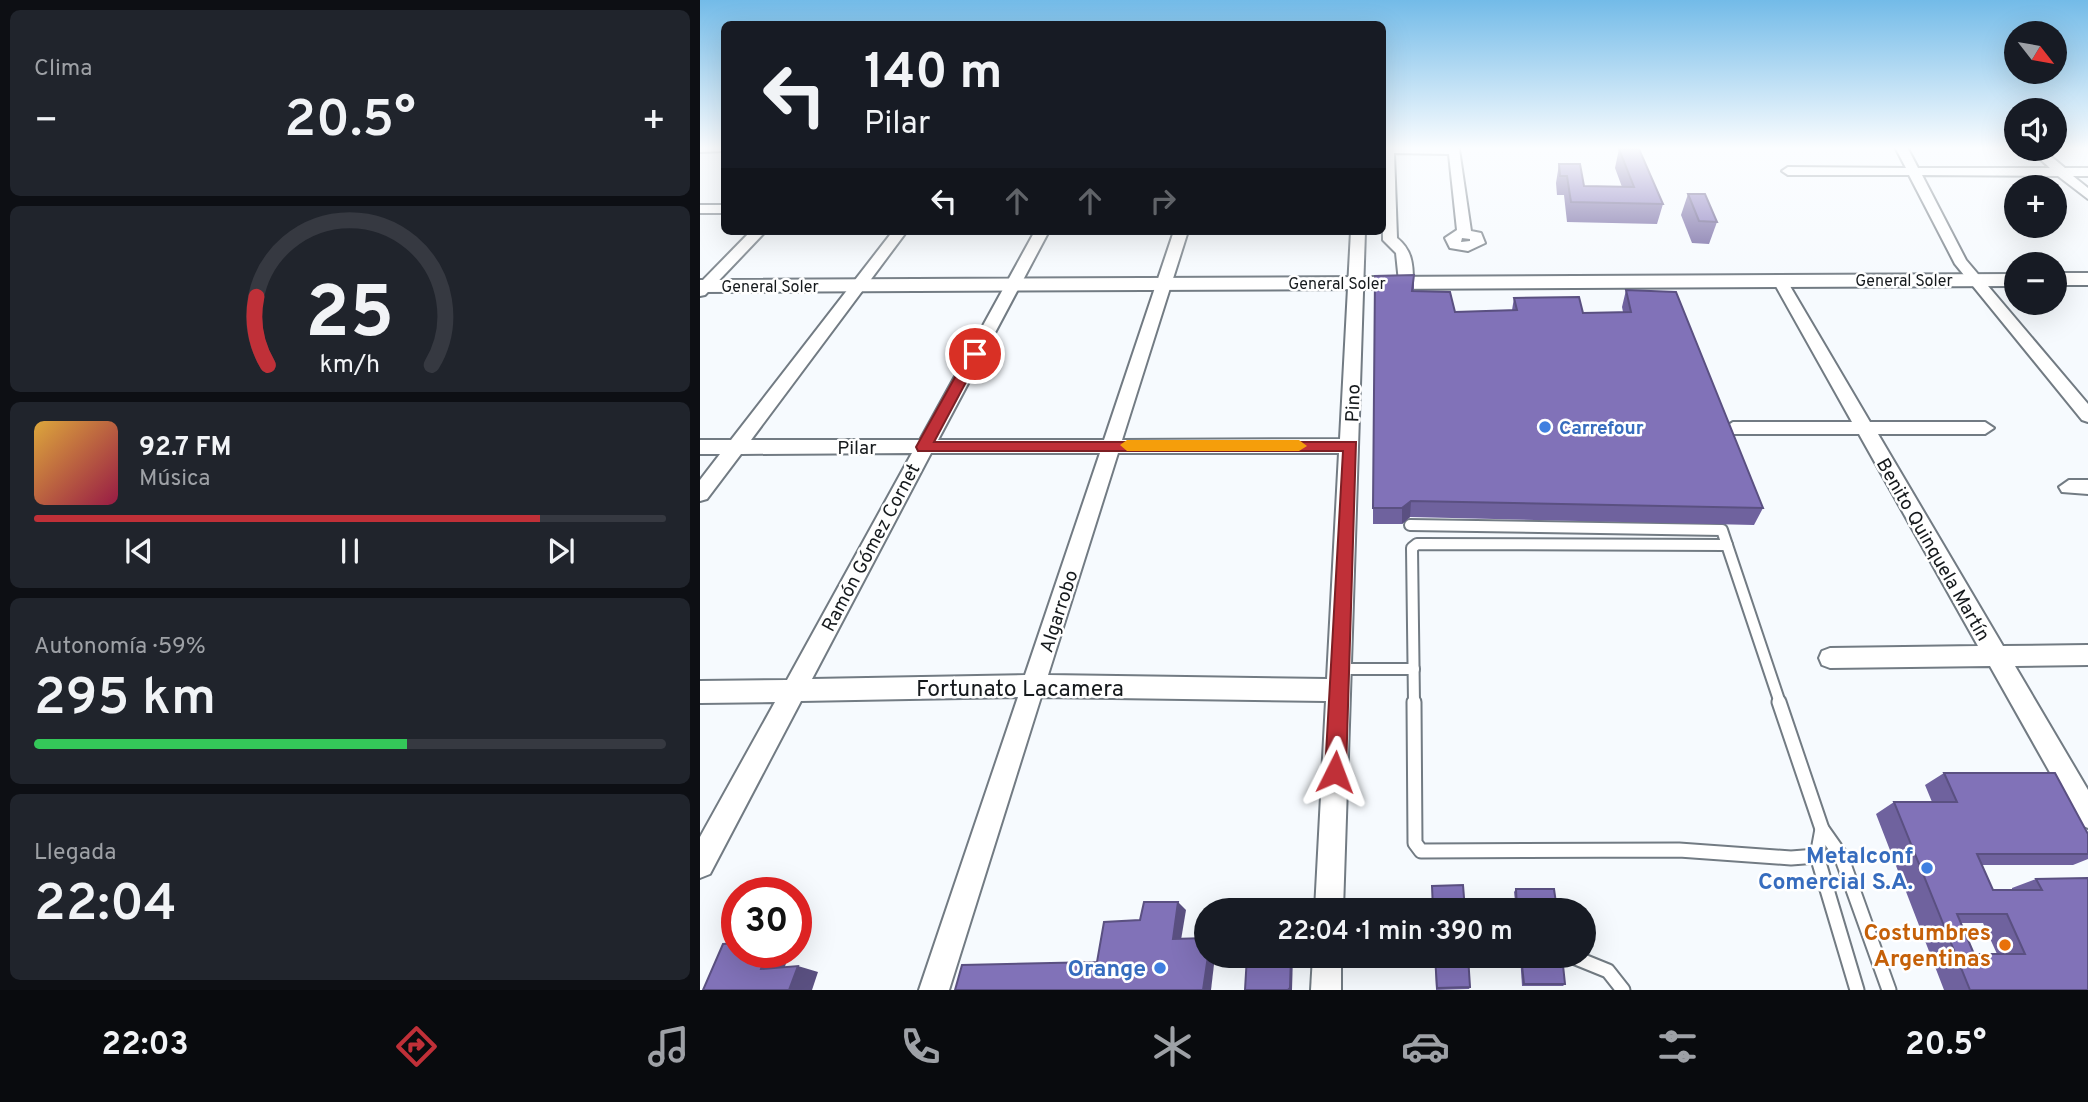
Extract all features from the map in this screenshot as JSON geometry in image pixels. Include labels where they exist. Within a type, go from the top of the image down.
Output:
[{"type":"street","points":[[1389,193],[1390,240],[1402,247],[1405,253],[1406,282]]},
{"type":"street","points":[[1460,193],[1464,232]]},
{"type":"street","points":[[1924,193],[1960,261],[2088,416]]},
{"type":"street","points":[[700,209],[721,209]]},
{"type":"street","points":[[702,288],[755,235]]},
{"type":"street","points":[[700,494],[897,235]]},
{"type":"street","name":"Ramón Gómez Cornet","points":[[700,864],[1040,235]]},
{"type":"street","name":"Algarrobo","points":[[934,990],[1180,235]]},
{"type":"street","name":"Pino","points":[[1330,898],[1351,446],[1358,235]]},
{"type":"street","points":[[2067,279],[2088,279]]},
{"type":"street","name":"General Soler","points":[[702,288],[1164,283],[2004,280]]},
{"type":"street","name":"Benito Quinquela Martín","points":[[1780,281],[2088,816]]},
{"type":"street","points":[[1733,428],[1985,429]]},
{"type":"street","name":"Pilar","points":[[700,447],[1351,446]]},
{"type":"street","points":[[1830,658],[2088,655]]},
{"type":"street","name":"Fortunato Lacamera","points":[[700,692],[1340,680]]},
{"type":"street","points":[[1326,990],[1327,968]]},
{"type":"lane","points":[[1410,525],[1722,530],[1822,829],[1841,856],[1889,990]]},
{"type":"lane","points":[[1727,545],[1487,542],[1417,544],[1412,548],[1415,843],[1421,851],[1679,850],[1791,858],[1817,856]]},
{"type":"lane","points":[[1340,680],[1414,669]]},
{"type":"lane","points":[[1822,829],[1817,856],[1857,990]]},
{"type":"lane","points":[[1596,965],[1605,968],[1623,990]]},
{"type":"building","points":[[1570,193],[1658,193],[1663,204],[1571,202]]},
{"type":"building","points":[[1688,194],[1705,194],[1717,222],[1699,221]]},
{"type":"building","name":"Carrefour","points":[[1414,275],[1412,291],[1450,292],[1455,312],[1517,310],[1514,298],[1579,297],[1583,313],[1631,312],[1626,290],[1676,292],[1763,508],[1411,501],[1402,508],[1373,508],[1375,276]]},
{"type":"building","points":[[1944,773],[2055,773],[2088,834],[2088,854],[1977,854],[1993,890],[2042,890],[2036,879],[2088,878],[2088,990],[1970,990],[1894,802],[1957,802]],"holes":[[[1957,914],[2007,914],[2025,954],[1974,954]]]},
{"type":"building","points":[[1463,885],[1464,898],[1432,898],[1432,886]]},
{"type":"building","points":[[1516,889],[1554,889],[1555,898],[1516,898]]},
{"type":"building","points":[[1144,902],[1178,902],[1173,939],[1194,938],[1194,968],[1206,968],[1203,990],[955,990],[962,965],[1097,962],[1104,922],[1140,920]]},
{"type":"building","points":[[721,949],[721,968],[797,968],[789,990],[703,990]]},
{"type":"building","points":[[1246,968],[1291,968],[1288,990],[1245,990]]},
{"type":"building","points":[[1436,968],[1469,968],[1470,987],[1437,988]]},
{"type":"building","points":[[1522,968],[1563,968],[1565,984],[1524,984]]},
{"type":"slow traffic","points":[[1127,445],[1299,446]]},
{"type":"place","name":"Carrefour","points":[[1545,427]]},
{"type":"place","name":"Metalconf Comercial S.A.","points":[[1927,868]]},
{"type":"place","name":"Costumbres Argentinas","points":[[2005,945]]},
{"type":"place","name":"Orange","points":[[1160,968]]},
{"type":"route","points":[[975,354],[924,447],[1351,446],[1335,772]]}]
